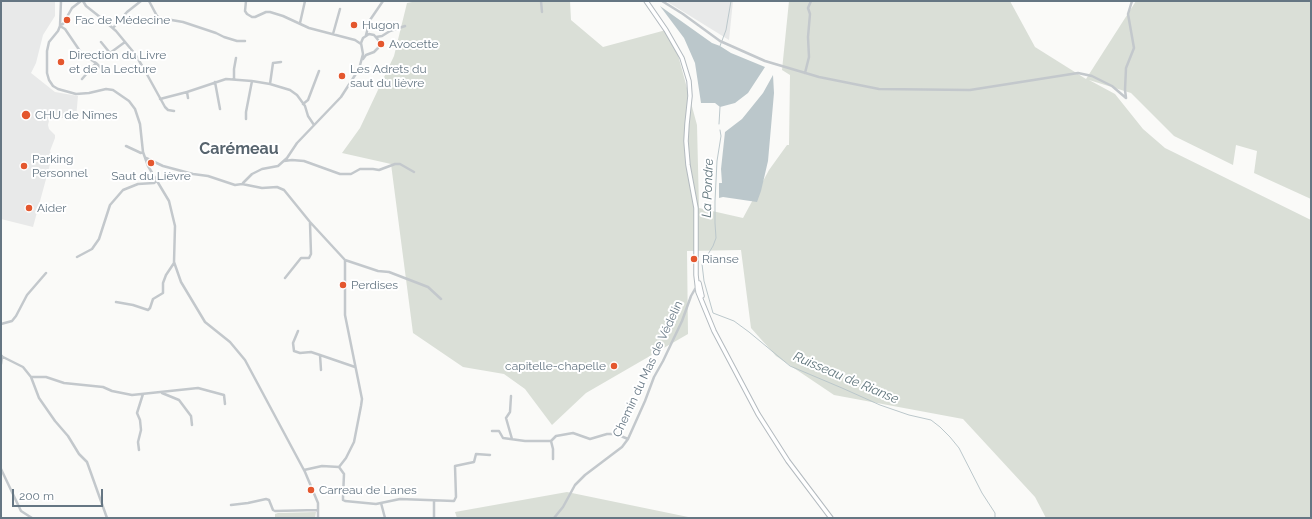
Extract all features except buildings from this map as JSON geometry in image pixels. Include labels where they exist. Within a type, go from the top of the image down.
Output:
[{"type":"main road","points":[[647,1],[682,58],[688,81],[690,96],[686,142],[688,165],[697,215],[696,268],[705,309],[730,363],[769,432],[788,461],[831,518]]},
{"type":"street","points":[[61,1],[60,26],[49,42],[47,51],[46,73],[49,80],[58,89],[76,94],[89,94],[109,89],[122,95],[135,109],[140,124],[143,152],[148,166],[170,201],[175,226],[174,262],[181,282],[204,322],[230,342],[245,360],[304,470],[316,496],[318,518]]},
{"type":"street","points":[[60,26],[63,24],[72,8],[82,1],[86,6],[114,28],[135,54],[164,107],[168,110],[174,111]]},
{"type":"street","points":[[114,28],[127,12],[141,1]]},
{"type":"street","points":[[149,1],[157,16],[160,18],[183,22],[237,40],[245,41]]},
{"type":"street","points":[[246,1],[245,11],[250,16],[255,18],[266,12],[270,12],[300,23],[309,28],[355,40],[361,44],[363,49],[363,59]]},
{"type":"street","points":[[300,23],[305,1]]},
{"type":"street","points":[[361,44],[366,35],[370,20],[383,1]]},
{"type":"street","points":[[541,1],[542,12]]},
{"type":"street","points":[[662,1],[722,41],[765,61],[819,77],[879,88],[970,90],[1078,73],[1092,76],[1112,86],[1126,98],[1126,68],[1134,48],[1128,14],[1132,1]]},
{"type":"street","points":[[805,73],[809,57],[808,37],[810,14],[808,8],[811,1]]},
{"type":"street","points":[[333,34],[340,9]]},
{"type":"street","points":[[60,26],[65,29],[82,54],[104,70]]},
{"type":"street","points":[[376,37],[405,26]]},
{"type":"street","points":[[368,27],[371,34],[379,41]]},
{"type":"street","points":[[366,35],[371,34]]},
{"type":"street","points":[[242,184],[256,172],[278,166],[284,161],[297,143],[341,97],[359,69],[366,54],[378,48],[379,41],[382,36]]},
{"type":"street","points":[[355,40],[363,38]]},
{"type":"street","points":[[101,42],[110,53],[125,42]]},
{"type":"street","points":[[363,49],[370,52]]},
{"type":"street","points":[[234,79],[236,58]]},
{"type":"street","points":[[270,84],[273,63],[281,62]]},
{"type":"street","points":[[82,79],[96,63]]},
{"type":"street","points":[[303,104],[308,100],[318,71]]},
{"type":"street","points":[[160,99],[226,79],[270,84],[290,90],[297,95],[314,125]]},
{"type":"street","points":[[246,119],[252,81]]},
{"type":"street","points":[[215,82],[220,109]]},
{"type":"street","points":[[187,92],[188,98]]},
{"type":"street","points":[[126,146],[141,153],[143,152]]},
{"type":"street","points":[[146,158],[163,166],[193,174],[208,176],[235,185],[242,184],[262,188],[277,187],[284,190],[310,222],[345,260],[378,271],[389,272],[428,287],[441,299]]},
{"type":"street","points":[[284,161],[292,160],[304,162],[340,174],[351,174],[360,169],[379,170],[395,164],[400,164],[414,172]]},
{"type":"street","points":[[77,257],[92,249],[97,243],[110,205],[123,190],[138,184],[154,184],[158,180]]},
{"type":"street","points":[[285,278],[301,258],[309,258],[311,254],[310,222]]},
{"type":"street","points":[[339,467],[346,458],[354,442],[362,399],[345,315],[345,260]]},
{"type":"street","points":[[116,302],[133,305],[148,310],[153,299],[163,293],[163,283],[174,262]]},
{"type":"street","points":[[1,324],[12,321],[27,295],[46,273]]},
{"type":"street","name":"Chemin du Mas de Védelin","points":[[554,518],[575,484],[622,447],[628,439],[654,377],[682,321],[691,296],[695,289],[699,286]]},
{"type":"street","name":"Chemin du Mas de Védelin","points":[[691,296],[700,291]]},
{"type":"street","points":[[298,331],[293,344],[294,351],[300,353],[311,352],[356,366]]},
{"type":"street","points":[[320,355],[321,370]]},
{"type":"street","points":[[1,364],[2,356],[23,367],[31,377],[40,398],[55,422],[68,436],[79,454],[87,462],[107,518]]},
{"type":"street","points":[[31,377],[46,377],[64,384],[103,387],[112,392],[132,395],[198,388],[224,395],[224,404]]},
{"type":"street","points":[[161,393],[179,400],[192,416],[192,425]]},
{"type":"street","points":[[139,450],[138,442],[141,430],[140,420],[137,413],[143,394]]},
{"type":"street","points":[[511,396],[510,412],[506,418],[512,439]]},
{"type":"street","points":[[492,431],[499,431],[502,437],[525,441],[551,441],[556,436],[573,433],[590,439],[607,434],[616,434],[628,439]]},
{"type":"street","points":[[551,441],[553,459]]},
{"type":"street","points":[[339,467],[344,474],[343,500],[345,501],[366,504],[400,499],[454,502],[456,497],[455,466],[474,462],[476,454],[490,455]]},
{"type":"street","points":[[304,470],[322,466],[339,467]]},
{"type":"street","points":[[1,470],[22,511],[32,518]]},
{"type":"street","points":[[231,505],[266,499],[269,500],[273,510],[275,511],[318,510]]},
{"type":"street","points":[[434,501],[434,518]]},
{"type":"street","points":[[381,503],[384,518]]},
{"type":"shaded area","name":"CHU de Nîmes","points":[[1,1],[55,1],[55,16],[43,35],[36,63],[31,73],[55,92],[78,96],[76,118],[60,118],[51,112],[48,125],[49,129],[55,135],[55,138],[50,151],[52,157],[33,227],[1,219]]},
{"type":"shaded area","points":[[417,1],[570,1],[571,20],[603,47],[666,30],[678,55],[697,125],[699,208],[743,218],[769,170],[787,145],[789,145],[790,75],[782,70],[789,1],[1010,1],[1035,47],[1086,79],[1136,1],[1311,1],[1311,199],[1254,173],[1257,151],[1236,145],[1233,165],[1174,136],[1131,93],[1089,80],[1115,94],[1143,129],[1165,148],[1311,220],[1311,518],[1046,518],[1035,497],[963,419],[834,395],[776,356],[751,328],[741,250],[687,251],[688,334],[586,393],[552,425],[525,389],[504,374],[463,367],[413,333],[391,164],[342,153],[360,128],[394,56],[407,3]]},
{"type":"shaded area","points":[[666,1],[733,1],[729,40]]},
{"type":"shaded area","points":[[660,6],[712,43],[731,53],[765,67],[748,93],[735,103],[720,107],[715,103],[701,103],[695,63],[684,38]]},
{"type":"shaded area","points":[[773,75],[774,93],[768,161],[757,202],[723,197],[719,198],[719,183],[722,183],[721,169],[725,132],[742,119],[763,93]]},
{"type":"shaded area","points":[[567,492],[693,518],[457,518],[455,512]]},
{"type":"shaded area","points":[[316,512],[315,518],[275,518],[275,514],[278,513]]},
{"type":"waterway","name":"La Pondre","points":[[720,46],[726,30],[731,1]]},
{"type":"waterway","name":"La Pondre","points":[[719,124],[720,107]]},
{"type":"waterway","name":"Ruisseau de Rianse","points":[[720,130],[721,136],[717,161],[715,201],[716,238],[702,264],[704,281],[713,313],[734,321],[790,366],[880,405],[909,415],[931,420],[940,427],[959,448],[982,493],[995,513],[995,518]]},
{"type":"place","name":"Fac de Médecine","points":[[67,20]]},
{"type":"place","name":"Hugon","points":[[354,25]]},
{"type":"place","name":"Avocette","points":[[381,44]]},
{"type":"place","name":"Direction du Livre et de la Lecture","points":[[61,62]]},
{"type":"place","name":"Les Adrets du saut du lièvre","points":[[342,76]]},
{"type":"place","name":"CHU de Nîmes","points":[[26,115]]},
{"type":"place","name":"Saut du Lièvre","points":[[151,163]]},
{"type":"place","name":"Parking Personnel","points":[[24,166]]},
{"type":"place","name":"Aider","points":[[29,208]]},
{"type":"place","name":"Rianse","points":[[694,259]]},
{"type":"place","name":"Perdises","points":[[343,285]]},
{"type":"place","name":"capitelle-chapelle","points":[[614,366]]},
{"type":"place","name":"Carreau de Lanes","points":[[311,490]]},
{"type":"district","name":"Carémeau","points":[[239,149]]}]
